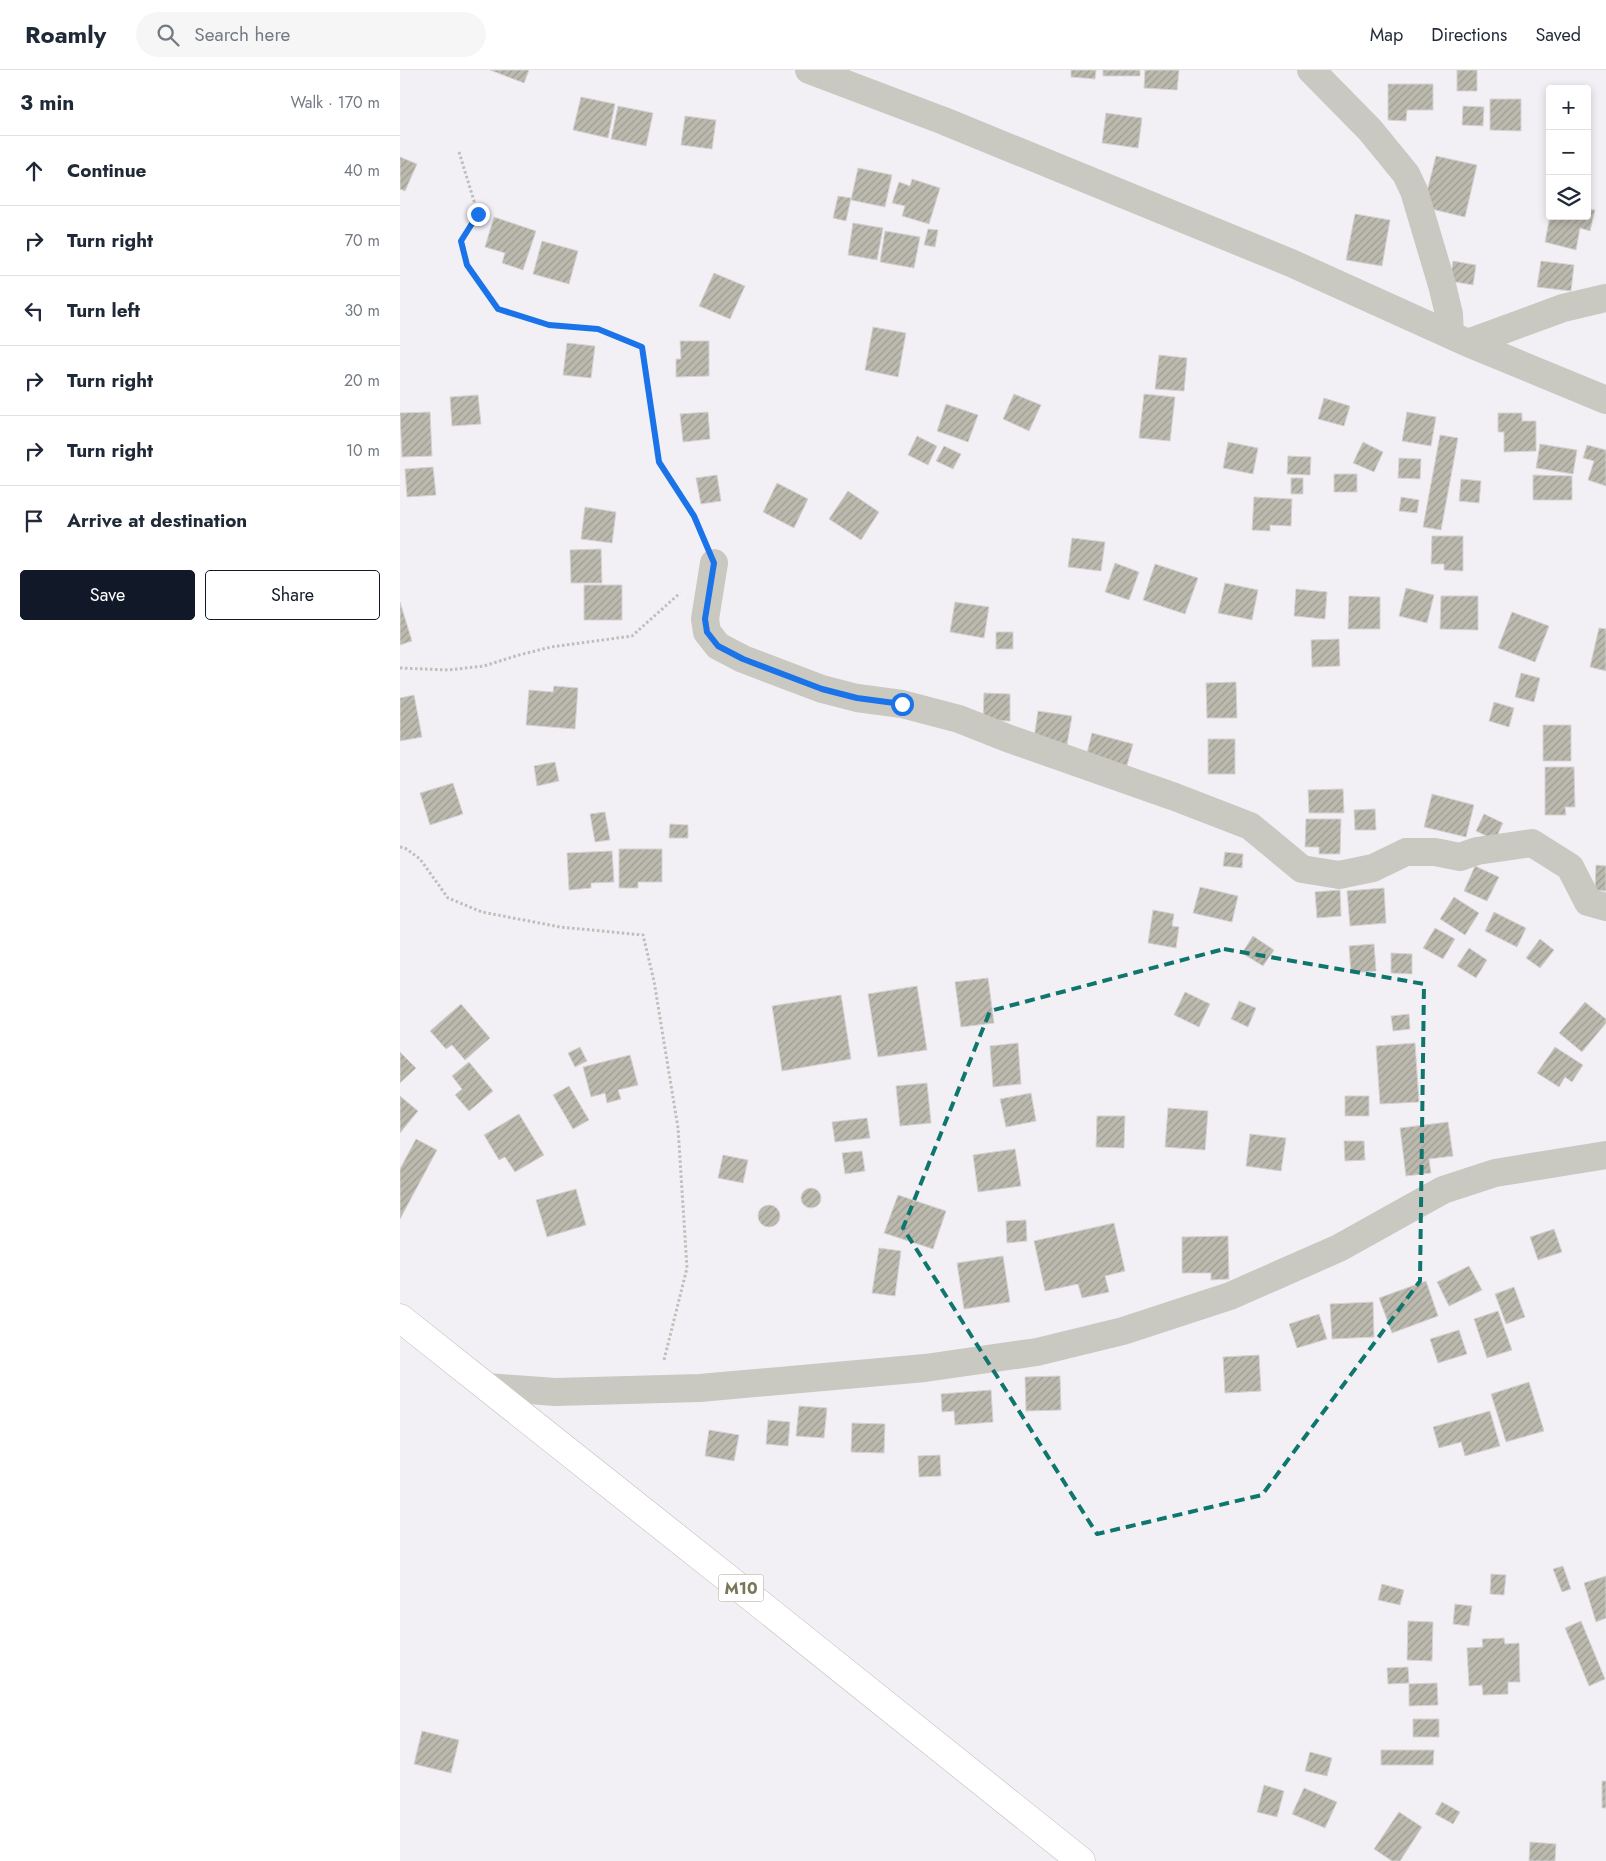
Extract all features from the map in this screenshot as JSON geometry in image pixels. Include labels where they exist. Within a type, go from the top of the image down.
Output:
[{"type":"highway","name":"M10","points":[[400,1318],[1081,1861]]},
{"type":"street","points":[[809,70],[944,121],[1291,263],[1459,339],[1606,400]]},
{"type":"street","points":[[1312,70],[1370,130],[1406,174],[1414,190],[1449,314],[1459,339]]},
{"type":"street","points":[[1459,339],[1562,308],[1606,298]]},
{"type":"street","points":[[714,563],[705,619],[707,632],[718,646],[743,659],[822,689],[857,698],[902,704],[959,719],[1007,738],[1183,800],[1250,826],[1302,870],[1339,875],[1373,868],[1406,852],[1435,852],[1460,857],[1477,851],[1532,843],[1570,868],[1588,902],[1606,907]]},
{"type":"street","points":[[487,1387],[555,1392],[700,1388],[925,1368],[1037,1352],[1123,1331],[1239,1292],[1339,1248],[1443,1190],[1495,1173],[1606,1155]]},
{"type":"path","points":[[400,668],[448,670],[484,666],[551,647],[632,636],[714,563],[694,516],[659,462],[642,347],[598,329],[549,325],[498,309],[467,265],[461,241],[478,214],[459,152]]},
{"type":"path","points":[[400,847],[405,848],[420,858],[448,898],[482,912],[560,927],[643,935],[654,981],[678,1128],[687,1268],[657,1389]]},
{"type":"highlighted area","points":[[1224,949],[1424,984],[1420,1281],[1262,1495],[1097,1534],[903,1228],[990,1011]]},
{"type":"building","points":[[490,70],[529,70],[524,83]]},
{"type":"building","points":[[1071,70],[1096,70],[1095,79],[1071,77]]},
{"type":"building","points":[[1103,70],[1140,70],[1140,76],[1103,76]]},
{"type":"building","points":[[1145,70],[1179,70],[1177,90],[1144,88]]},
{"type":"building","points":[[1457,70],[1477,70],[1477,91],[1457,91]]},
{"type":"building","points":[[1388,84],[1433,84],[1433,110],[1407,110],[1406,121],[1388,120]]},
{"type":"building","points":[[581,97],[615,104],[608,138],[573,130]]},
{"type":"building","points":[[1490,99],[1521,99],[1521,131],[1490,130]]},
{"type":"building","points":[[618,106],[653,113],[646,146],[611,139]]},
{"type":"building","points":[[1463,106],[1484,107],[1483,126],[1462,125]]},
{"type":"building","points":[[1106,113],[1142,118],[1138,148],[1102,143]]},
{"type":"building","points":[[685,116],[716,120],[712,149],[681,145]]},
{"type":"building","points":[[1436,156],[1477,165],[1465,217],[1423,207]]},
{"type":"building","points":[[400,157],[417,164],[405,191],[400,189]]},
{"type":"building","points":[[858,168],[892,175],[885,207],[851,200]]},
{"type":"building","points":[[912,179],[940,188],[929,224],[902,216],[905,206],[892,203],[899,182],[910,186]]},
{"type":"building","points":[[838,196],[851,198],[846,221],[833,218]]},
{"type":"building","points":[[1591,210],[1595,210],[1590,231],[1580,228],[1576,250],[1545,242],[1549,220],[1591,220]]},
{"type":"building","points":[[1355,214],[1390,220],[1382,266],[1346,260]]},
{"type":"building","points":[[494,217],[536,231],[523,270],[502,263],[505,253],[485,247]]},
{"type":"building","points":[[853,223],[883,228],[877,260],[848,255]]},
{"type":"building","points":[[928,229],[938,230],[935,247],[924,245]]},
{"type":"building","points":[[885,231],[920,237],[914,268],[880,262]]},
{"type":"building","points":[[542,241],[578,251],[569,284],[533,274]]},
{"type":"building","points":[[1453,261],[1476,265],[1473,285],[1450,281]]},
{"type":"building","points":[[1541,261],[1574,265],[1571,291],[1537,287]]},
{"type":"building","points":[[714,273],[745,286],[730,319],[699,306]]},
{"type":"building","points":[[873,327],[906,333],[898,377],[865,370]]},
{"type":"building","points":[[680,341],[709,341],[709,376],[676,377],[676,359],[681,359]]},
{"type":"building","points":[[567,343],[595,346],[591,378],[563,375]]},
{"type":"building","points":[[1159,355],[1187,358],[1184,391],[1155,389]]},
{"type":"building","points":[[1014,394],[1041,405],[1029,431],[1003,419]]},
{"type":"building","points":[[1144,394],[1175,397],[1170,441],[1139,438]]},
{"type":"building","points":[[478,395],[481,424],[452,426],[450,397]]},
{"type":"building","points":[[1324,398],[1350,406],[1344,426],[1318,419]]},
{"type":"building","points":[[946,404],[978,415],[968,442],[937,431]]},
{"type":"building","points":[[430,412],[432,456],[402,457],[400,413]]},
{"type":"building","points":[[708,412],[710,439],[683,442],[680,414]]},
{"type":"building","points":[[1407,412],[1436,417],[1431,446],[1402,441]]},
{"type":"building","points":[[1498,413],[1522,413],[1522,421],[1536,421],[1536,451],[1504,452],[1504,432],[1498,432]]},
{"type":"building","points":[[1440,435],[1458,438],[1441,530],[1423,527]]},
{"type":"building","points":[[917,436],[937,446],[928,465],[908,455]]},
{"type":"building","points":[[1228,442],[1258,448],[1253,474],[1223,468]]},
{"type":"building","points":[[1363,442],[1383,452],[1374,472],[1353,463]]},
{"type":"building","points":[[1540,444],[1577,450],[1573,474],[1536,468]]},
{"type":"building","points":[[1587,445],[1606,450],[1606,486],[1588,480],[1594,461],[1583,458]]},
{"type":"building","points":[[944,446],[961,454],[953,469],[936,461]]},
{"type":"building","points":[[1288,456],[1311,457],[1310,475],[1287,474]]},
{"type":"building","points":[[1399,458],[1421,459],[1420,479],[1398,478]]},
{"type":"building","points":[[433,467],[436,495],[407,497],[405,469]]},
{"type":"building","points":[[1334,474],[1357,474],[1357,492],[1334,492]]},
{"type":"building","points":[[717,475],[721,501],[701,504],[696,478]]},
{"type":"building","points":[[1533,475],[1572,476],[1572,500],[1533,500]]},
{"type":"building","points":[[1291,478],[1303,478],[1303,494],[1291,494]]},
{"type":"building","points":[[1461,479],[1481,481],[1479,503],[1459,501]]},
{"type":"building","points":[[777,483],[808,499],[794,528],[763,512]]},
{"type":"building","points":[[848,491],[879,512],[861,540],[829,519]]},
{"type":"building","points":[[1254,497],[1292,499],[1291,526],[1270,525],[1270,531],[1252,530]]},
{"type":"building","points":[[1401,497],[1419,500],[1417,513],[1399,511]]},
{"type":"building","points":[[585,507],[616,512],[612,543],[581,539]]},
{"type":"building","points":[[1432,536],[1463,536],[1463,571],[1444,570],[1444,564],[1431,564]]},
{"type":"building","points":[[1072,538],[1105,542],[1101,571],[1068,567]]},
{"type":"building","points":[[601,549],[602,583],[571,583],[570,550]]},
{"type":"building","points":[[1115,563],[1139,572],[1129,600],[1105,592]]},
{"type":"building","points":[[1155,564],[1198,578],[1185,614],[1143,600]]},
{"type":"building","points":[[1225,583],[1258,590],[1252,620],[1218,613]]},
{"type":"building","points":[[584,585],[622,585],[622,620],[584,620]]},
{"type":"building","points":[[1406,588],[1434,595],[1427,623],[1399,616]]},
{"type":"building","points":[[1296,589],[1327,592],[1325,619],[1294,616]]},
{"type":"building","points":[[1349,596],[1380,597],[1380,629],[1348,629]]},
{"type":"building","points":[[1441,596],[1478,596],[1478,630],[1440,629]]},
{"type":"building","points":[[400,602],[412,641],[400,645]]},
{"type":"building","points":[[955,602],[989,607],[984,638],[950,632]]},
{"type":"building","points":[[1512,612],[1549,626],[1535,662],[1498,648]]},
{"type":"building","points":[[1599,628],[1606,629],[1606,671],[1590,667]]},
{"type":"building","points":[[996,632],[1013,632],[1013,649],[996,649]]},
{"type":"building","points":[[1339,639],[1340,666],[1312,667],[1311,640]]},
{"type":"building","points":[[1521,673],[1540,678],[1534,702],[1515,697]]},
{"type":"building","points":[[1236,682],[1237,718],[1207,718],[1206,683]]},
{"type":"building","points":[[554,686],[578,688],[575,729],[526,725],[529,690],[553,692]]},
{"type":"building","points":[[984,693],[1010,694],[1010,721],[983,720]]},
{"type":"building","points":[[414,695],[422,737],[400,741],[400,698]]},
{"type":"building","points":[[1494,702],[1514,708],[1509,727],[1489,721]]},
{"type":"building","points":[[1038,711],[1072,716],[1066,750],[1033,745]]},
{"type":"building","points":[[1543,725],[1571,725],[1571,761],[1543,761]]},
{"type":"building","points":[[1092,733],[1133,744],[1125,772],[1085,761]]},
{"type":"building","points":[[1208,739],[1235,739],[1235,774],[1208,774]]},
{"type":"building","points":[[555,762],[559,781],[537,786],[534,766]]},
{"type":"building","points":[[1545,767],[1574,767],[1575,807],[1565,807],[1566,815],[1545,815]]},
{"type":"building","points":[[453,783],[463,814],[430,825],[420,793]]},
{"type":"building","points":[[1343,789],[1344,813],[1309,813],[1308,790]]},
{"type":"building","points":[[1432,794],[1474,805],[1466,837],[1424,827]]},
{"type":"building","points":[[1375,809],[1376,830],[1355,830],[1354,810]]},
{"type":"building","points":[[605,812],[610,840],[595,842],[590,814]]},
{"type":"building","points":[[1484,814],[1503,823],[1495,840],[1476,831]]},
{"type":"building","points":[[1306,819],[1341,819],[1340,854],[1319,854],[1319,847],[1305,847]]},
{"type":"building","points":[[670,824],[688,825],[688,838],[669,838]]},
{"type":"building","points":[[619,849],[662,849],[662,882],[638,882],[638,888],[619,888]]},
{"type":"building","points":[[612,851],[614,882],[591,883],[591,888],[569,890],[567,853]]},
{"type":"building","points":[[1225,852],[1243,854],[1242,868],[1223,866]]},
{"type":"building","points":[[1596,865],[1606,866],[1606,891],[1595,890]]},
{"type":"building","points":[[1475,866],[1499,877],[1487,901],[1464,891]]},
{"type":"building","points":[[1200,887],[1238,896],[1232,922],[1193,913]]},
{"type":"building","points":[[1384,888],[1386,923],[1350,926],[1347,891]]},
{"type":"building","points":[[1340,890],[1341,916],[1317,918],[1315,892]]},
{"type":"building","points":[[1454,897],[1479,913],[1465,935],[1440,919]]},
{"type":"building","points":[[1153,910],[1174,914],[1172,926],[1179,927],[1176,948],[1148,943]]},
{"type":"building","points":[[1494,912],[1526,928],[1517,947],[1485,931]]},
{"type":"building","points":[[1435,928],[1455,939],[1443,959],[1423,948]]},
{"type":"building","points":[[1253,936],[1274,950],[1263,966],[1242,953]]},
{"type":"building","points":[[1540,939],[1554,950],[1540,968],[1526,958]]},
{"type":"building","points":[[1374,944],[1376,971],[1351,973],[1349,946]]},
{"type":"building","points":[[1469,948],[1487,960],[1476,978],[1457,966]]},
{"type":"building","points":[[1391,953],[1412,954],[1412,974],[1391,973]]},
{"type":"building","points":[[988,978],[994,1023],[961,1027],[955,982]]},
{"type":"building","points":[[917,986],[927,1050],[878,1057],[868,994]]},
{"type":"building","points":[[1185,992],[1210,1004],[1199,1027],[1174,1015]]},
{"type":"building","points":[[841,995],[851,1059],[782,1071],[772,1006]]},
{"type":"building","points":[[1239,1001],[1256,1008],[1248,1027],[1231,1019]]},
{"type":"building","points":[[1585,1002],[1606,1019],[1606,1023],[1582,1052],[1559,1033]]},
{"type":"building","points":[[461,1004],[490,1038],[465,1060],[452,1045],[446,1049],[430,1031]]},
{"type":"building","points":[[1409,1014],[1410,1029],[1393,1031],[1391,1016]]},
{"type":"building","points":[[1018,1043],[1021,1084],[993,1087],[990,1046]]},
{"type":"building","points":[[1415,1043],[1419,1102],[1380,1104],[1376,1046]]},
{"type":"building","points":[[580,1047],[587,1061],[575,1067],[568,1053]]},
{"type":"building","points":[[1555,1047],[1583,1065],[1572,1082],[1565,1077],[1559,1087],[1537,1073]]},
{"type":"building","points":[[400,1052],[416,1068],[400,1083]]},
{"type":"building","points":[[630,1055],[638,1085],[618,1090],[621,1099],[607,1103],[605,1093],[591,1097],[583,1067]]},
{"type":"building","points":[[469,1062],[493,1091],[469,1111],[455,1095],[462,1089],[452,1076]]},
{"type":"building","points":[[927,1083],[931,1123],[900,1126],[896,1086]]},
{"type":"building","points":[[569,1086],[589,1120],[573,1129],[553,1095]]},
{"type":"building","points":[[1031,1093],[1036,1121],[1006,1127],[1000,1099]]},
{"type":"building","points":[[400,1096],[418,1111],[400,1133]]},
{"type":"building","points":[[1345,1096],[1369,1096],[1369,1116],[1345,1116]]},
{"type":"building","points":[[1168,1108],[1208,1111],[1205,1150],[1165,1147]]},
{"type":"building","points":[[519,1114],[544,1155],[515,1172],[505,1157],[499,1160],[484,1135]]},
{"type":"building","points":[[1097,1116],[1125,1116],[1124,1148],[1096,1147]]},
{"type":"building","points":[[867,1118],[870,1138],[835,1142],[832,1122]]},
{"type":"building","points":[[1448,1122],[1453,1156],[1429,1159],[1431,1173],[1406,1176],[1400,1128]]},
{"type":"building","points":[[1250,1134],[1286,1138],[1281,1171],[1246,1166]]},
{"type":"building","points":[[416,1139],[437,1150],[400,1219],[400,1169]]},
{"type":"building","points":[[1344,1141],[1364,1141],[1365,1160],[1345,1161]]},
{"type":"building","points":[[1015,1149],[1021,1186],[978,1192],[973,1155]]},
{"type":"building","points":[[862,1151],[865,1171],[845,1174],[842,1153]]},
{"type":"building","points":[[723,1155],[748,1160],[743,1183],[718,1178]]},
{"type":"building","points":[[807,1188],[815,1188],[821,1194],[821,1202],[815,1208],[807,1208],[801,1202],[801,1194]]},
{"type":"building","points":[[576,1189],[586,1225],[547,1237],[536,1200]]},
{"type":"building","points":[[898,1195],[946,1211],[933,1249],[884,1233]]},
{"type":"building","points":[[769,1205],[777,1208],[780,1216],[777,1224],[769,1227],[761,1224],[758,1216],[761,1208]]},
{"type":"building","points":[[1026,1220],[1027,1241],[1007,1243],[1006,1221]]},
{"type":"building","points":[[1114,1223],[1125,1271],[1105,1276],[1109,1292],[1082,1298],[1078,1284],[1045,1291],[1034,1241]]},
{"type":"building","points":[[1554,1229],[1562,1252],[1538,1260],[1530,1237]]},
{"type":"building","points":[[1228,1236],[1229,1279],[1211,1280],[1211,1273],[1182,1273],[1182,1237]]},
{"type":"building","points":[[879,1248],[901,1251],[895,1296],[872,1293]]},
{"type":"building","points":[[1003,1256],[1010,1302],[964,1309],[957,1263]]},
{"type":"building","points":[[1469,1266],[1482,1290],[1449,1306],[1437,1282]]},
{"type":"building","points":[[1426,1281],[1438,1316],[1392,1333],[1379,1298]]},
{"type":"building","points":[[1514,1287],[1525,1317],[1506,1324],[1495,1294]]},
{"type":"building","points":[[1373,1302],[1374,1337],[1332,1339],[1330,1304]]},
{"type":"building","points":[[1498,1311],[1512,1350],[1487,1358],[1474,1319]]},
{"type":"building","points":[[1319,1314],[1327,1339],[1297,1348],[1289,1324]]},
{"type":"building","points":[[1459,1330],[1467,1354],[1438,1363],[1430,1339]]},
{"type":"building","points":[[1259,1355],[1261,1391],[1225,1393],[1223,1357]]},
{"type":"building","points":[[1060,1376],[1061,1410],[1026,1411],[1025,1377]]},
{"type":"building","points":[[1529,1382],[1544,1431],[1506,1442],[1491,1394]]},
{"type":"building","points":[[991,1390],[993,1422],[955,1425],[954,1411],[942,1412],[941,1394]]},
{"type":"building","points":[[799,1406],[827,1408],[824,1438],[796,1436]]},
{"type":"building","points":[[1490,1411],[1500,1446],[1465,1456],[1461,1442],[1439,1448],[1433,1427]]},
{"type":"building","points":[[768,1420],[790,1422],[788,1446],[766,1444]]},
{"type":"building","points":[[852,1423],[885,1424],[884,1453],[851,1452]]},
{"type":"building","points":[[709,1430],[739,1435],[734,1461],[705,1456]]},
{"type":"building","points":[[940,1455],[941,1476],[919,1477],[918,1456]]},
{"type":"building","points":[[1563,1566],[1571,1589],[1562,1592],[1553,1569]]},
{"type":"building","points":[[1491,1574],[1506,1575],[1504,1595],[1490,1594]]},
{"type":"building","points":[[1606,1576],[1606,1618],[1596,1622],[1584,1583]]},
{"type":"building","points":[[1382,1584],[1404,1590],[1400,1605],[1378,1600]]},
{"type":"building","points":[[1455,1604],[1472,1606],[1469,1626],[1453,1624]]},
{"type":"building","points":[[1408,1621],[1433,1622],[1432,1661],[1407,1660]]},
{"type":"building","points":[[1581,1621],[1605,1679],[1589,1686],[1565,1628]]},
{"type":"building","points":[[1504,1638],[1505,1644],[1519,1643],[1520,1682],[1508,1682],[1508,1694],[1483,1695],[1482,1685],[1469,1686],[1467,1648],[1483,1647],[1482,1639]]},
{"type":"building","points":[[1408,1667],[1409,1683],[1388,1684],[1387,1668]]},
{"type":"building","points":[[1437,1683],[1438,1705],[1409,1706],[1409,1684]]},
{"type":"building","points":[[1413,1719],[1439,1719],[1439,1737],[1413,1737]]},
{"type":"building","points":[[422,1731],[459,1740],[451,1773],[414,1764]]},
{"type":"building","points":[[1381,1750],[1434,1750],[1433,1765],[1381,1765]]},
{"type":"building","points":[[1310,1752],[1332,1758],[1327,1776],[1305,1771]]},
{"type":"building","points":[[1602,1781],[1606,1781],[1606,1808],[1602,1808]]},
{"type":"building","points":[[1264,1785],[1284,1791],[1277,1817],[1257,1812]]},
{"type":"building","points":[[1304,1788],[1337,1802],[1325,1828],[1292,1814]]},
{"type":"building","points":[[1442,1802],[1460,1812],[1453,1824],[1435,1814]]},
{"type":"building","points":[[1399,1812],[1422,1827],[1400,1861],[1392,1861],[1374,1849]]},
{"type":"building","points":[[1530,1842],[1556,1844],[1555,1861],[1529,1861]]},
{"type":"route","points":[[478,214],[461,241],[467,265],[498,309],[549,325],[598,329],[642,347],[659,462],[694,516],[714,563],[705,619],[707,632],[718,646],[743,659],[822,689],[857,698],[902,704]]}]
